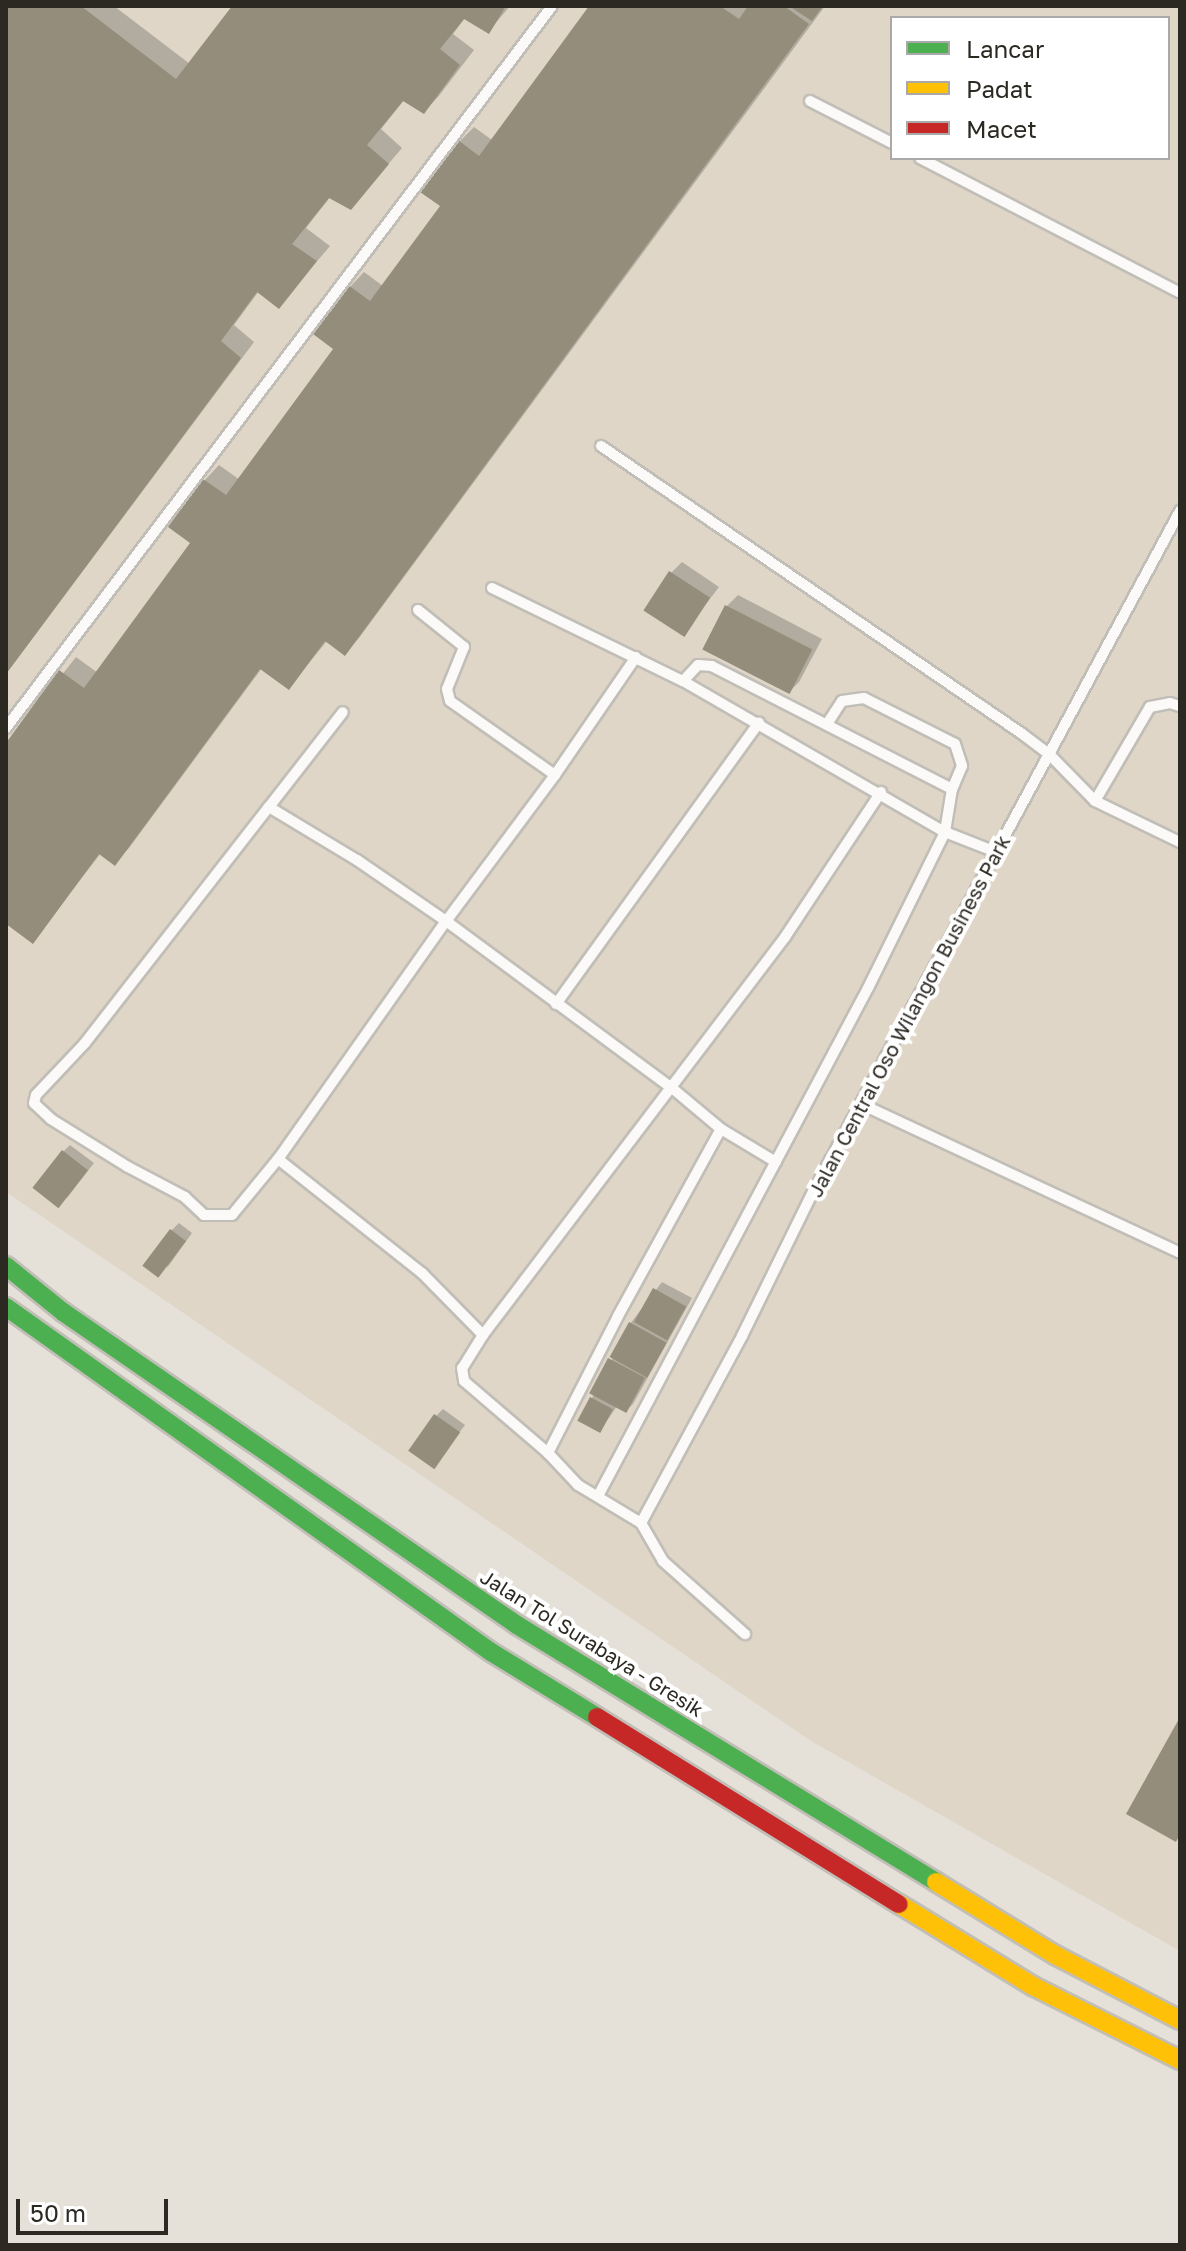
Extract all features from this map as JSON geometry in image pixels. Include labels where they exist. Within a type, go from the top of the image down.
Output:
[{"type":"highway","name":"Jalan Tol Surabaya - Gresik","points":[[6,1266],[63,1312],[517,1625],[1055,1955],[1180,2020]]},
{"type":"highway","points":[[6,1307],[491,1652],[1033,1986],[1180,2060]]},
{"type":"lane","points":[[6,728],[552,6]]},
{"type":"lane","points":[[810,101],[890,142]]},
{"type":"lane","points":[[924,160],[1180,293]]},
{"type":"lane","points":[[601,446],[1050,755],[1095,801],[1180,842]]},
{"type":"lane","name":"Jalan Central Oso Wilangon Business Park","points":[[641,1523],[861,1104],[1180,511]]},
{"type":"lane","points":[[492,588],[683,681],[881,792],[945,832],[996,852]]},
{"type":"lane","points":[[418,610],[464,647],[447,689],[450,701],[555,775]]},
{"type":"lane","points":[[343,712],[85,1043],[36,1095],[34,1103],[51,1119],[128,1167],[185,1197],[204,1215],[232,1215],[278,1159],[446,921],[555,775],[636,657]]},
{"type":"lane","points":[[683,681],[698,665],[712,666],[952,789]]},
{"type":"lane","points":[[598,1496],[776,1162],[945,832],[952,789],[962,766],[955,744],[864,698],[842,701],[827,724]]},
{"type":"lane","points":[[1095,801],[1150,707],[1170,703],[1180,706]]},
{"type":"lane","points":[[556,1004],[759,723]]},
{"type":"lane","points":[[745,1634],[663,1561],[641,1523],[578,1485],[548,1453],[464,1381],[462,1368],[483,1335],[785,937],[881,792]]},
{"type":"lane","points":[[269,807],[357,860],[446,921],[672,1088],[721,1129],[776,1162]]},
{"type":"lane","points":[[861,1104],[1180,1253]]},
{"type":"lane","points":[[548,1453],[612,1326],[721,1129]]},
{"type":"lane","points":[[278,1159],[422,1273],[483,1335]]},
{"type":"shaded area","points":[[6,6],[1180,6],[1180,1951],[811,1741],[6,1192]]},
{"type":"building","points":[[7,6],[81,6],[176,79],[232,6],[506,6],[489,34],[464,19],[440,49],[460,65],[424,114],[403,101],[367,145],[389,164],[351,210],[329,198],[292,244],[317,261],[279,309],[257,292],[221,341],[241,358],[6,674]]},
{"type":"building","points":[[589,6],[720,6],[739,19],[748,6],[784,6],[809,24],[345,656],[325,641],[289,690],[260,669],[115,866],[99,854],[33,944],[6,924],[6,743],[59,670],[84,688],[190,543],[168,527],[203,479],[226,495],[333,349],[313,334],[348,285],[370,301],[440,206],[420,192],[458,140],[479,156]]},
{"type":"building","points":[[789,6],[823,6],[812,21]]},
{"type":"building","points":[[669,571],[710,598],[684,637],[643,610]]},
{"type":"building","points":[[725,605],[812,649],[790,694],[702,650]]},
{"type":"building","points":[[62,1150],[88,1170],[58,1208],[32,1188]]},
{"type":"building","points":[[170,1229],[186,1241],[158,1278],[142,1266]]},
{"type":"building","points":[[653,1288],[686,1306],[667,1341],[634,1322]]},
{"type":"building","points":[[629,1322],[667,1343],[647,1378],[610,1357]]},
{"type":"building","points":[[608,1358],[645,1378],[626,1413],[589,1393]]},
{"type":"building","points":[[590,1397],[613,1409],[600,1433],[577,1421]]},
{"type":"building","points":[[434,1414],[460,1432],[434,1469],[408,1451]]},
{"type":"building","points":[[1180,1717],[1180,1834],[1176,1842],[1126,1814]]},
{"type":"traffic: fast","points":[[6,1266],[63,1312],[517,1625],[936,1882]]},
{"type":"traffic: fast","points":[[6,1307],[491,1652],[597,1717]]},
{"type":"traffic: slow","points":[[936,1882],[1055,1955],[1180,2020]]},
{"type":"traffic: slow","points":[[899,1904],[1033,1986],[1180,2060]]},
{"type":"traffic: jam","points":[[597,1717],[899,1904]]}]
